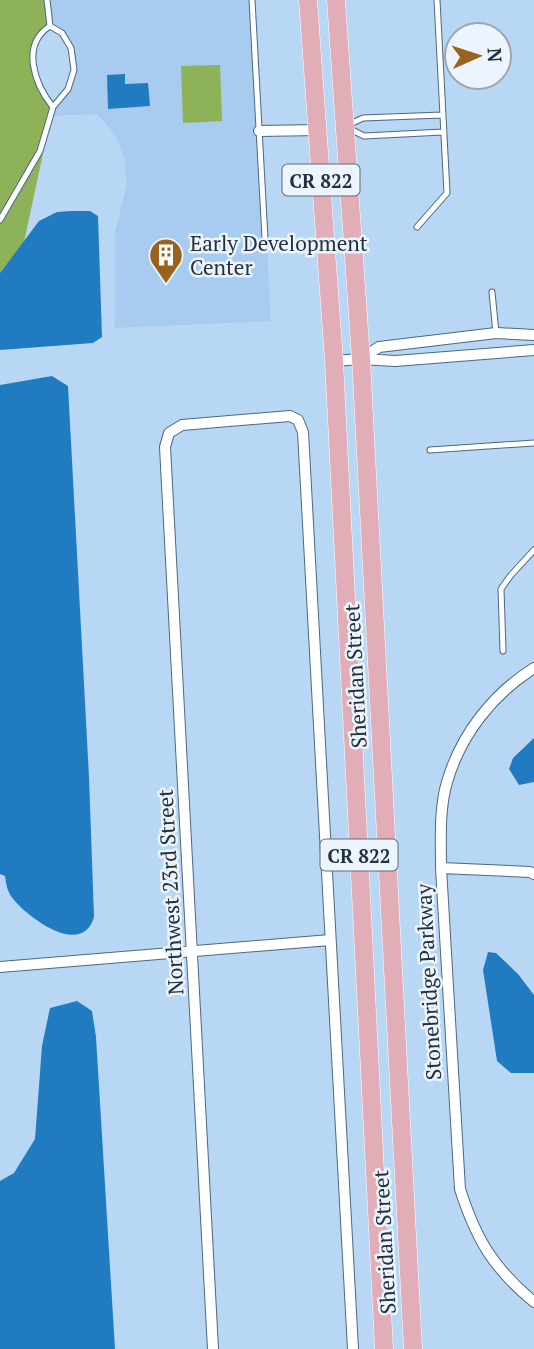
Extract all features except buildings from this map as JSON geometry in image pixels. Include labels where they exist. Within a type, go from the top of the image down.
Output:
[{"type":"main road","name":"Sheridan Street","points":[[309,0],[334,360],[384,1349]]},
{"type":"main road","name":"Sheridan Street","points":[[337,0],[361,359],[413,1349]]},
{"type":"main road","points":[[314,83],[345,127],[329,144],[320,161]]},
{"type":"main road","points":[[363,937],[391,936]]},
{"type":"street","points":[[259,131],[318,130]]},
{"type":"street","points":[[361,359],[379,347],[496,332],[534,335]]},
{"type":"street","points":[[334,360],[395,361],[534,350]]},
{"type":"street","name":"Sheridan Street","points":[[169,433],[182,425],[290,416],[298,421],[303,432],[353,1349]]},
{"type":"street","name":"Northwest 23rd Street","points":[[169,433],[165,447],[213,1349]]},
{"type":"street","name":"Stonebridge Parkway","points":[[534,668],[490,703],[464,742],[447,782],[441,819],[441,868],[460,1189],[472,1227],[491,1258],[515,1286],[534,1302]]},
{"type":"street","points":[[441,868],[534,874]]},
{"type":"street","points":[[0,967],[330,940]]},
{"type":"lane","points":[[47,0],[50,26]]},
{"type":"lane","points":[[252,0],[265,238]]},
{"type":"lane","points":[[417,227],[447,193],[436,0]]},
{"type":"lane","points":[[0,220],[40,151],[53,107],[68,89],[74,70],[71,48],[62,33],[50,26]]},
{"type":"lane","points":[[50,26],[42,31],[32,58],[40,88],[53,107]]},
{"type":"lane","points":[[345,127],[363,118],[442,115]]},
{"type":"lane","points":[[345,127],[364,136],[443,132]]},
{"type":"lane","points":[[492,292],[496,332]]},
{"type":"lane","points":[[430,450],[534,443]]},
{"type":"lane","points":[[503,652],[501,589],[534,550]]},
{"type":"shaded area","points":[[47,0],[254,0],[271,321],[115,328],[115,233],[127,183],[124,157],[116,136],[97,114],[50,116],[53,107],[68,89],[74,70],[71,48],[62,33],[50,26]]},
{"type":"green space","points":[[0,0],[47,0],[50,26],[36,48],[34,66],[53,107],[24,242],[0,273]]},
{"type":"green space","points":[[220,65],[222,121],[183,123],[181,66]]},
{"type":"water","points":[[125,74],[125,84],[148,83],[150,106],[108,109],[107,75]]},
{"type":"water","points":[[90,211],[98,216],[102,337],[93,343],[0,350],[0,273],[39,221],[57,212]]},
{"type":"water","points":[[52,376],[68,386],[89,777],[94,917],[88,929],[78,934],[53,930],[28,914],[11,896],[5,876],[0,874],[0,385]]},
{"type":"water","points":[[534,738],[534,782],[519,785],[509,769],[513,758]]},
{"type":"water","points":[[488,952],[496,953],[518,974],[534,995],[534,1073],[511,1073],[497,1061],[483,970]]},
{"type":"water","points":[[77,1001],[92,1011],[96,1037],[115,1349],[0,1349],[0,1181],[14,1173],[35,1139],[42,1046],[50,1008]]},
{"type":"place","name":"Early Development Center","points":[[166,285]]}]
